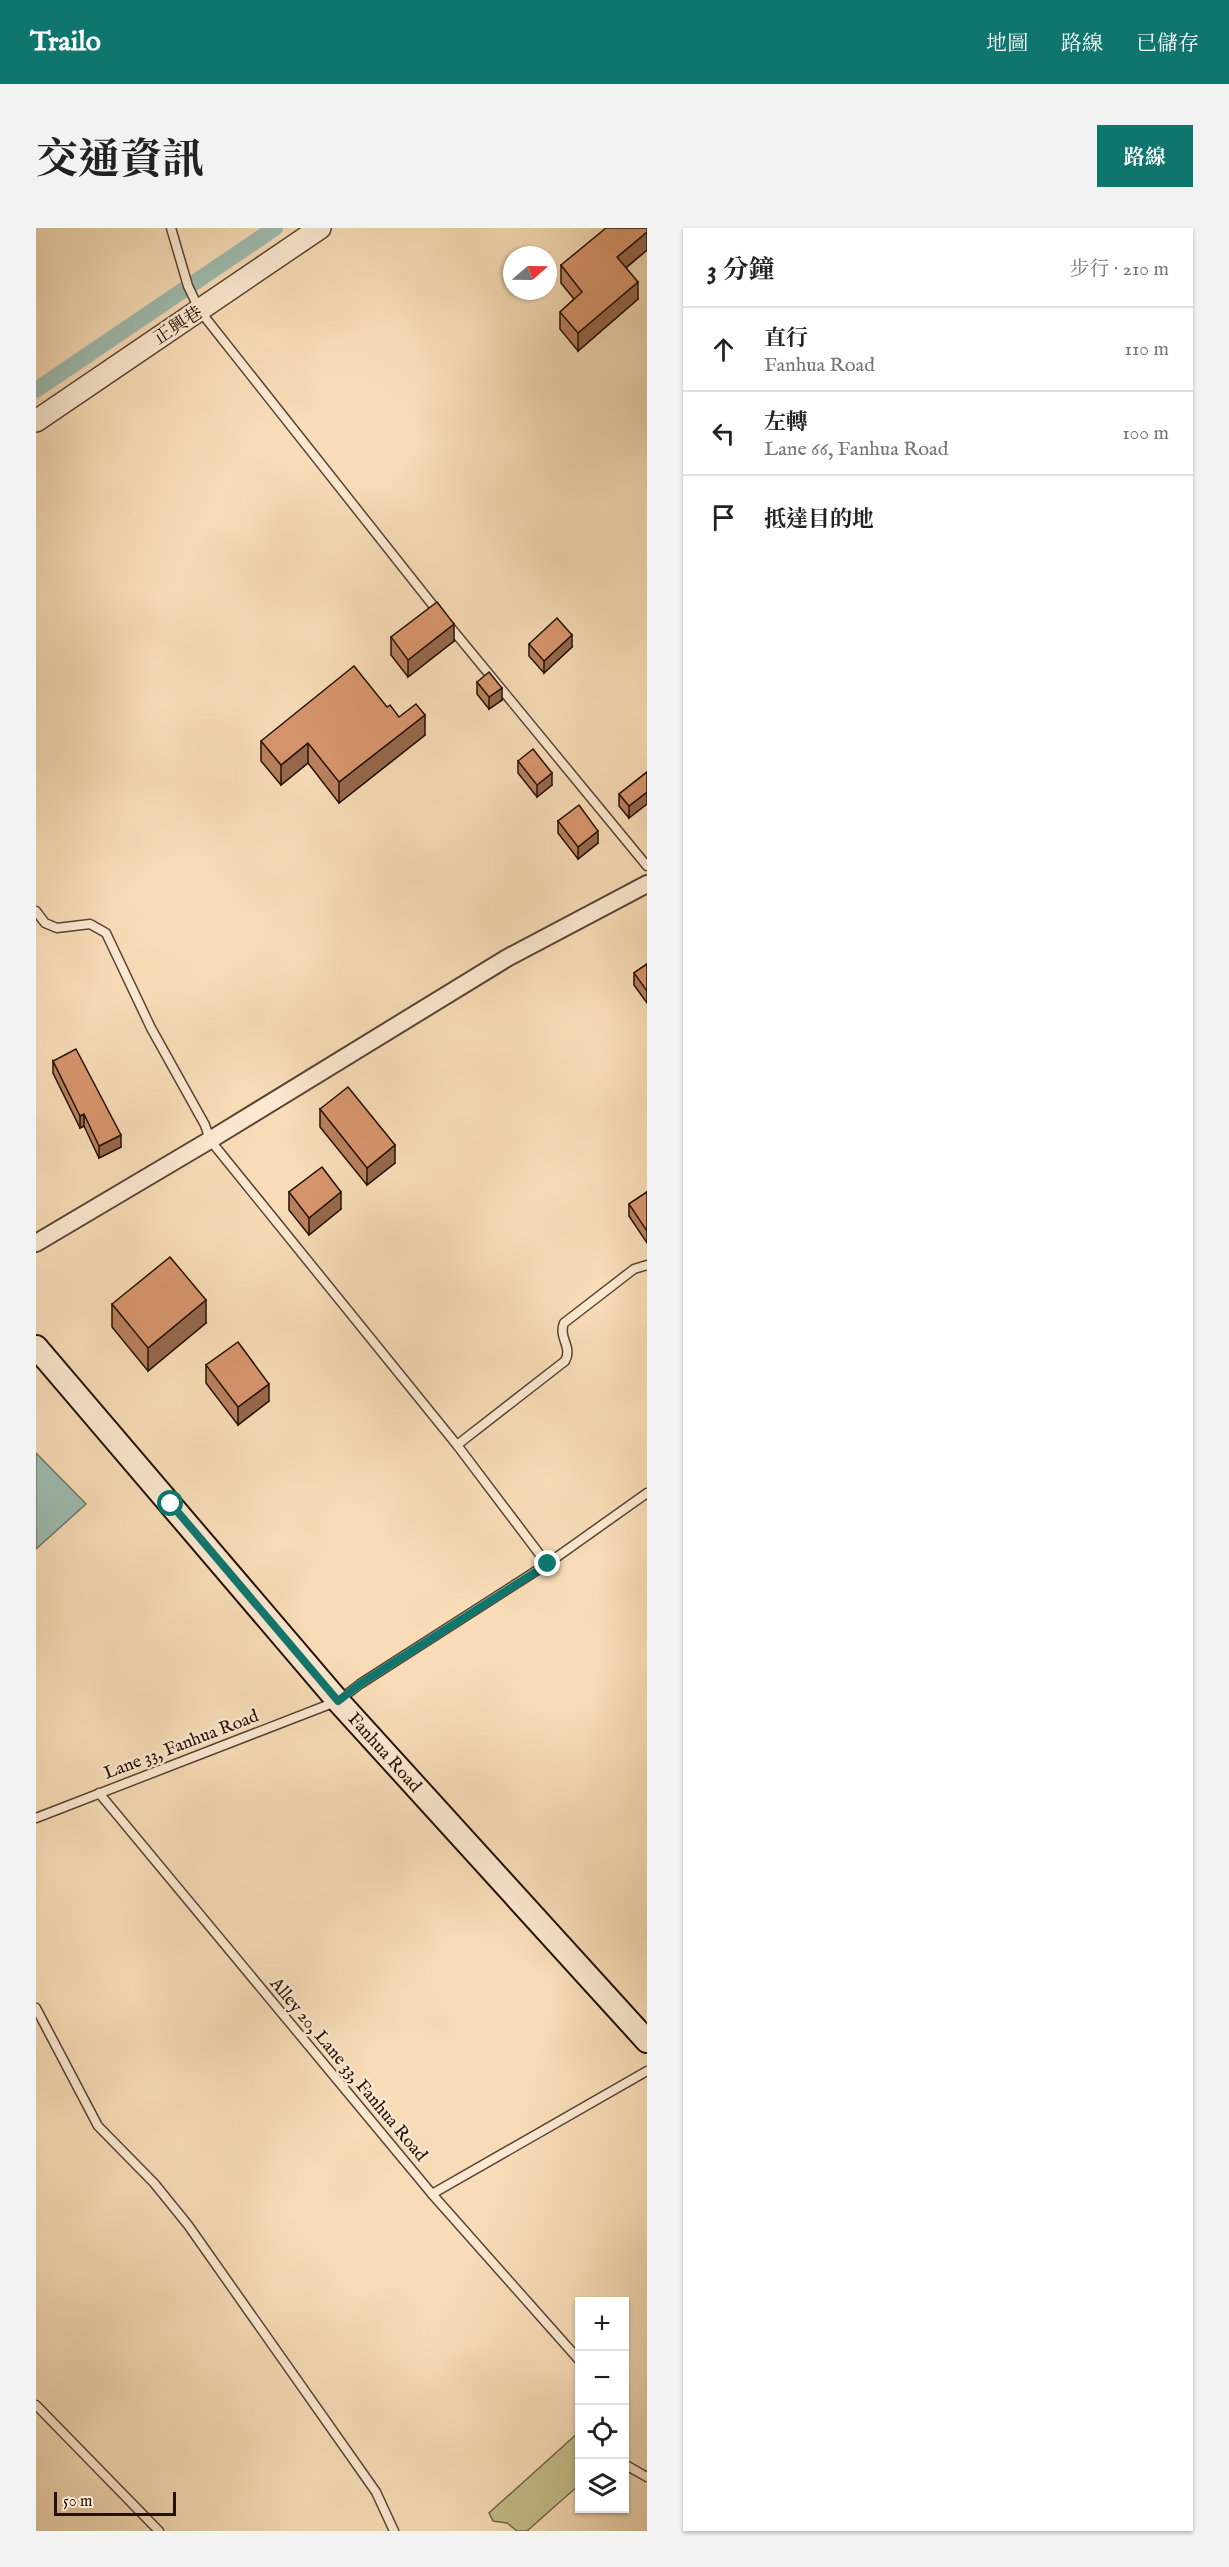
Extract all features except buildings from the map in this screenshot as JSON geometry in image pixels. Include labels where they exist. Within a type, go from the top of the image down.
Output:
[{"type":"main road","name":"Fanhua Road","points":[[36,1347],[338,1701],[647,2041]]},
{"type":"street","name":"正興巷","points":[[36,421],[198,308],[320,228]]},
{"type":"street","points":[[36,1243],[210,1140],[507,958],[647,884]]},
{"type":"lane","points":[[171,228],[188,286],[198,308],[490,677],[647,866]]},
{"type":"lane","points":[[36,911],[45,923],[57,928],[90,924],[106,933],[151,1028],[205,1125],[210,1140],[457,1445],[548,1564]]},
{"type":"lane","points":[[457,1445],[565,1361],[568,1349],[561,1333],[564,1323],[634,1269],[647,1265]]},
{"type":"lane","name":"Lane 33, Fanhua Road","points":[[36,1818],[338,1701],[548,1564],[647,1493]]},
{"type":"lane","name":"Alley 20, Lane 33, Fanhua Road","points":[[99,1793],[432,2194],[575,2356]]},
{"type":"lane","points":[[36,2008],[98,2126],[154,2183],[189,2224],[376,2492],[394,2531]]},
{"type":"lane","points":[[432,2194],[647,2072]]},
{"type":"lane","points":[[36,2405],[159,2531]]},
{"type":"lane","points":[[629,2467],[647,2477]]},
{"type":"shaded area","points":[[36,1453],[86,1504],[36,1549]]},
{"type":"shaded area","points":[[575,2436],[575,2489],[527,2531],[517,2531],[507,2523],[493,2521],[489,2513]]},
{"type":"waterway","points":[[36,390],[275,228]]},
{"type":"route","points":[[171,1504],[338,1701],[360,1684],[548,1564]]}]
